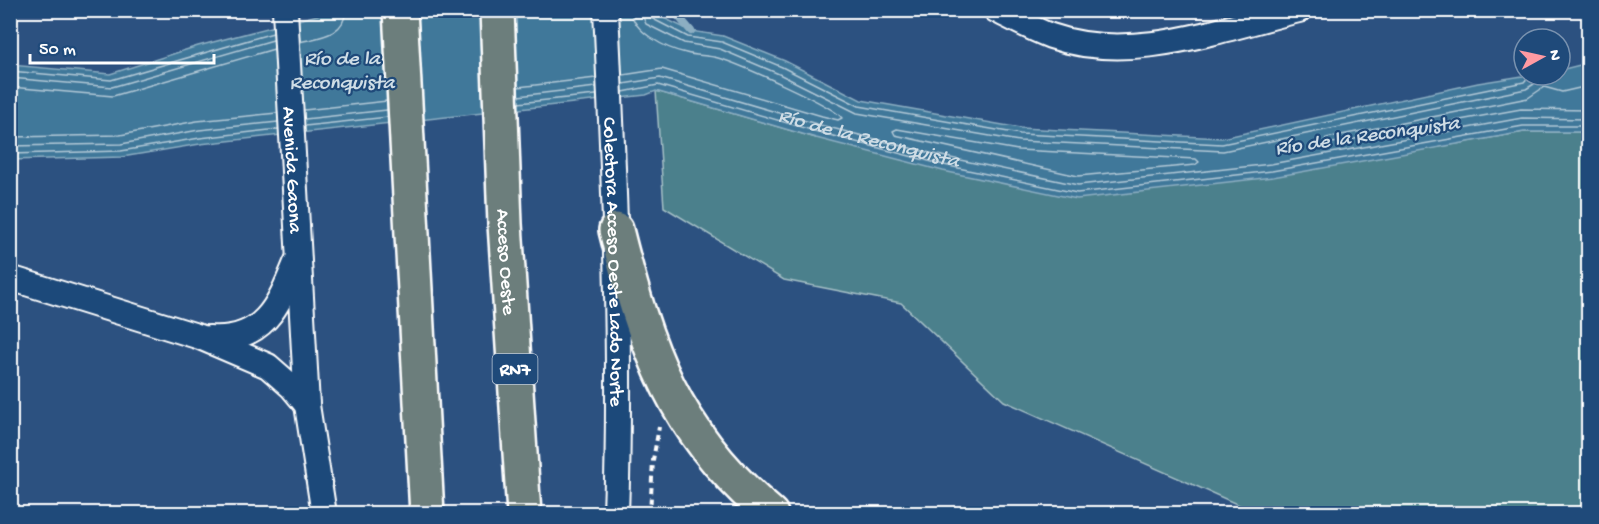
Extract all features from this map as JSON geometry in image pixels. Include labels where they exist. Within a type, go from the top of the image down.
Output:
[{"type":"highway","points":[[400,10],[410,230],[427,513]]},
{"type":"highway","name":"Acceso Oeste","points":[[496,10],[505,224],[524,513]]},
{"type":"highway","points":[[616,230],[637,311],[673,400],[716,458],[740,485],[771,513]]},
{"type":"street","name":"Avenida Gaona","points":[[285,10],[307,405],[324,513]]},
{"type":"street","name":"Colectora Acceso Oeste Lado Norte","points":[[606,10],[615,193],[620,414],[616,513]]},
{"type":"street","points":[[996,10],[1051,36],[1108,46],[1148,46],[1299,10]]},
{"type":"street","points":[[200,337],[226,339],[246,334],[260,326],[285,289],[298,259]]},
{"type":"street","points":[[10,278],[200,337],[268,366],[292,387],[307,405]]},
{"type":"green space","points":[[656,91],[816,138],[1427,149],[1524,132],[1588,132],[1588,513],[1257,513],[1004,401],[901,303],[784,280],[664,207]]},
{"type":"water","name":"Río de la Reconquista","points":[[333,11],[649,11],[691,31],[723,36],[785,61],[861,100],[1020,128],[1222,138],[1512,78],[1512,87],[1572,87],[1572,67],[1588,63],[1588,132],[1524,132],[1273,177],[1077,199],[943,171],[816,138],[656,91],[646,95],[200,144],[122,157],[11,160],[11,65],[110,74],[198,46]]},
{"type":"waterway","points":[[673,10],[691,31]]}]
